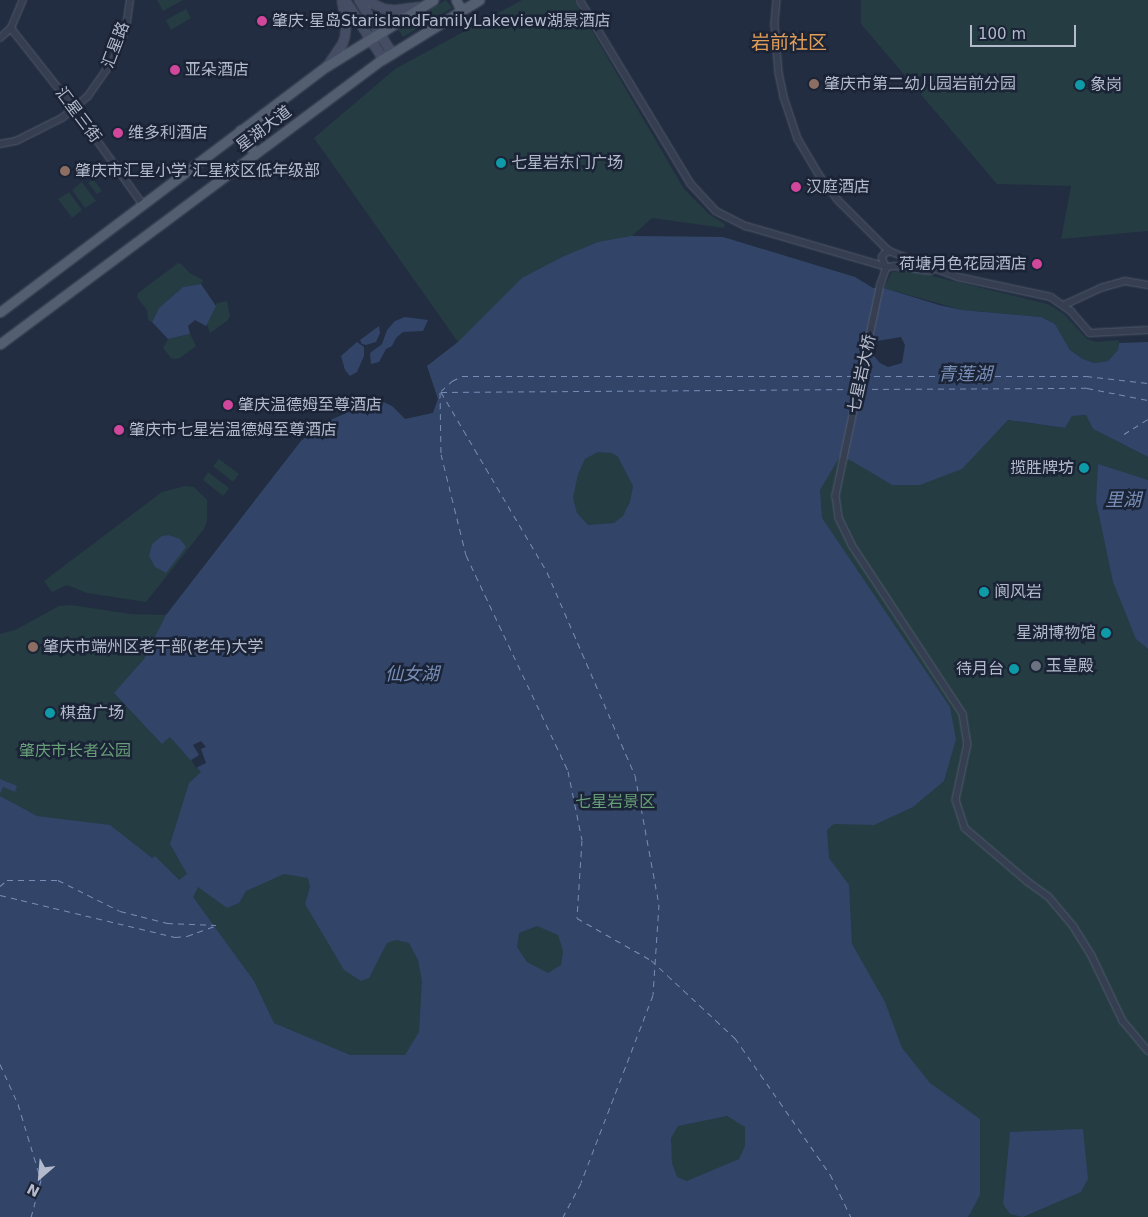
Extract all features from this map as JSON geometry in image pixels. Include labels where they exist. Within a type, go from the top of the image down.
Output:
[{"type":"main road","points":[[343,0],[383,59]]},
{"type":"main road","points":[[327,66],[342,44],[345,36],[346,26],[343,0]]},
{"type":"main road","points":[[359,0],[392,53]]},
{"type":"main road","points":[[366,0],[384,9],[395,10],[421,7]]},
{"type":"main road","name":"星湖大道","points":[[0,312],[327,66],[433,0]]},
{"type":"main road","points":[[456,0],[461,10]]},
{"type":"main road","name":"星湖大道","points":[[0,344],[383,59],[479,0]]},
{"type":"main road","points":[[240,130],[255,154]]},
{"type":"street","points":[[0,38],[11,28],[23,0]]},
{"type":"street","name":"汇星路","points":[[0,144],[16,141],[62,118],[75,109],[88,96],[110,68],[126,28],[130,0]]},
{"type":"street","points":[[580,0],[691,184],[716,211],[746,226],[886,266],[938,272],[1041,293],[1064,305],[1085,330],[1096,334],[1148,330]]},
{"type":"street","points":[[778,0],[775,25],[779,73],[784,97],[798,139],[820,176],[838,200],[898,259],[894,266]]},
{"type":"street","name":"汇星三街","points":[[11,28],[75,109],[142,204]]},
{"type":"street","points":[[891,252],[938,272]]},
{"type":"street","name":"七星岩大桥","points":[[891,252],[882,258],[886,266],[836,496],[838,518],[852,545],[962,714],[968,744],[956,800],[965,828],[1026,881],[1049,897],[1074,927],[1092,956],[1123,1021],[1148,1051]]},
{"type":"street","points":[[1064,305],[1101,288],[1124,282],[1148,285]]},
{"type":"green space","points":[[157,0],[183,0],[163,11]]},
{"type":"green space","points":[[446,0],[452,8],[403,37],[398,29]]},
{"type":"green space","name":"仙女湖","points":[[522,0],[574,0],[684,189],[710,215],[725,224],[724,228],[652,218],[632,236],[723,237],[855,277],[873,288],[884,288],[850,459],[892,485],[994,433],[1008,420],[1064,428],[1072,416],[1086,415],[1093,429],[1148,457],[1148,1217],[0,1217],[0,634],[15,630],[59,606],[71,605],[131,614],[166,615],[301,441],[322,424],[377,399],[392,406],[405,419],[433,413],[438,399],[427,366],[458,342],[314,138],[395,69]]},
{"type":"green space","points":[[861,0],[1148,0],[1148,231],[1061,239],[1071,186],[997,184],[861,24]]},
{"type":"green space","points":[[186,9],[191,18],[171,30],[166,20]]},
{"type":"green space","points":[[93,179],[102,191],[97,194],[88,183]]},
{"type":"green space","points":[[82,182],[96,201],[85,208],[72,190]]},
{"type":"green space","points":[[69,192],[82,210],[72,218],[58,199]]},
{"type":"green space","points":[[178,263],[191,274],[203,280],[201,284],[183,287],[159,308],[152,322],[148,320],[147,310],[137,297],[138,293]]},
{"type":"green space","points":[[907,270],[1048,304],[1064,314],[1087,339],[1096,342],[1119,340],[1118,350],[1108,361],[1094,363],[1083,359],[1070,350],[1055,324],[1041,317],[962,310],[884,288],[892,272]]},
{"type":"green space","points":[[227,301],[230,316],[227,321],[210,333],[206,322],[217,303]]},
{"type":"green space","points":[[190,334],[196,346],[180,358],[171,358],[163,348],[168,339]]},
{"type":"green space","points":[[219,459],[239,474],[233,482],[213,466]]},
{"type":"green space","points":[[208,472],[229,488],[223,496],[203,480]]},
{"type":"green space","points":[[185,486],[194,487],[207,500],[207,521],[204,529],[146,602],[87,593],[67,585],[52,592],[44,581],[162,492]]},
{"type":"water","name":"仙女湖","points":[[631,236],[723,237],[855,277],[873,288],[884,288],[939,305],[962,310],[1041,317],[1055,324],[1070,350],[1083,359],[1094,363],[1108,361],[1118,350],[1119,343],[1148,342],[1148,457],[1093,429],[1086,415],[1072,416],[1065,428],[1008,420],[962,469],[920,485],[892,485],[850,460],[839,458],[820,490],[822,518],[950,707],[956,739],[944,781],[913,807],[874,825],[834,824],[827,830],[829,858],[849,885],[852,944],[885,1002],[902,1048],[930,1083],[980,1119],[980,1195],[970,1214],[967,1217],[0,1217],[0,796],[37,816],[110,825],[152,858],[155,856],[179,880],[187,874],[170,844],[189,783],[201,772],[170,737],[162,744],[114,693],[144,659],[166,615],[301,441],[322,424],[377,399],[392,406],[405,419],[433,413],[438,399],[427,366],[458,342],[522,278],[562,257],[598,242]],"holes":[[[901,337],[905,345],[902,363],[888,367],[880,363],[873,355],[877,341]],[[598,452],[612,453],[618,457],[633,486],[630,502],[623,516],[614,523],[588,525],[577,513],[573,498],[578,474],[585,459]],[[284,874],[308,878],[310,887],[305,904],[344,970],[361,981],[369,978],[387,943],[396,940],[409,943],[418,960],[422,981],[419,1032],[405,1055],[350,1055],[274,1023],[254,981],[193,897],[198,887],[227,908],[239,903],[246,891]],[[537,926],[558,935],[563,951],[561,965],[548,973],[527,962],[517,947],[519,933]],[[727,1116],[745,1127],[745,1146],[739,1159],[687,1181],[677,1177],[672,1163],[671,1138],[678,1126]]]},
{"type":"water","points":[[201,284],[216,306],[206,326],[195,320],[188,326],[190,334],[168,339],[152,322],[159,308],[183,287]]},
{"type":"water","points":[[405,317],[428,320],[423,331],[403,332],[396,338],[392,346],[386,349],[379,362],[371,364],[370,353],[382,344],[387,330],[395,321]]},
{"type":"water","points":[[379,326],[380,333],[376,342],[366,345],[362,344],[360,340]]},
{"type":"water","points":[[357,342],[364,347],[364,356],[357,372],[350,376],[345,370],[341,356]]},
{"type":"water","name":"里湖","points":[[1098,464],[1148,480],[1148,649],[1136,639],[1113,582],[1096,501]]},
{"type":"water","points":[[168,535],[180,539],[186,547],[166,573],[155,567],[149,556],[152,544],[162,536]]},
{"type":"water","points":[[0,779],[17,786],[15,792],[3,787],[0,794]]},
{"type":"water","points":[[1083,1129],[1088,1179],[1081,1192],[1023,1217],[1010,1214],[1003,1204],[1010,1132]]},
{"type":"pier","points":[[201,741],[206,747],[201,749],[206,763],[196,768],[191,760],[199,755],[193,745]]},
{"type":"ferry route","points":[[441,391],[452,381],[462,376],[859,376]]},
{"type":"ferry route","points":[[863,376],[1086,376],[1148,383]]},
{"type":"ferry route","points":[[861,389],[1087,388],[1148,400]]},
{"type":"ferry route","points":[[441,392],[857,389]]},
{"type":"ferry route","points":[[440,392],[441,454],[466,555],[568,771],[582,840],[577,918],[651,960],[735,1038],[830,1174],[851,1217]]},
{"type":"ferry route","points":[[441,392],[547,572],[635,775],[659,904],[653,995],[581,1183],[563,1217]]},
{"type":"ferry route","points":[[1124,434],[1148,419]]},
{"type":"ferry route","points":[[0,886],[7,880],[58,880],[120,911],[167,923],[216,925]]},
{"type":"ferry route","points":[[0,895],[175,937],[187,936],[215,926]]},
{"type":"ferry route","points":[[0,1064],[18,1104],[41,1180],[31,1217]]},
{"type":"place","name":"肇庆·星岛StarislandFamilyLakeview湖景酒店","points":[[262,21]]},
{"type":"place","name":"亚朵酒店","points":[[175,70]]},
{"type":"place","name":"肇庆市第二幼儿园岩前分园","points":[[814,84]]},
{"type":"place","name":"象岗","points":[[1080,85]]},
{"type":"place","name":"维多利酒店","points":[[118,133]]},
{"type":"place","name":"七星岩东门广场","points":[[501,163]]},
{"type":"place","name":"肇庆市汇星小学 汇星校区低年级部","points":[[65,171]]},
{"type":"place","name":"汉庭酒店","points":[[796,187]]},
{"type":"place","name":"荷塘月色花园酒店","points":[[1037,264]]},
{"type":"place","name":"肇庆温德姆至尊酒店","points":[[228,405]]},
{"type":"place","name":"肇庆市七星岩温德姆至尊酒店","points":[[119,430]]},
{"type":"place","name":"揽胜牌坊","points":[[1084,468]]},
{"type":"place","name":"阆风岩","points":[[984,592]]},
{"type":"place","name":"星湖博物馆","points":[[1106,633]]},
{"type":"place","name":"肇庆市端州区老干部(老年)大学","points":[[33,647]]},
{"type":"place","name":"玉皇殿","points":[[1036,666]]},
{"type":"place","name":"待月台","points":[[1014,669]]},
{"type":"place","name":"棋盘广场","points":[[50,713]]},
{"type":"district","name":"岩前社区","points":[[789,43]]},
{"type":"water label","name":"青莲湖","points":[[965,374]]},
{"type":"park label","name":"肇庆市长者公园","points":[[75,751]]},
{"type":"park label","name":"七星岩景区","points":[[615,802]]}]
